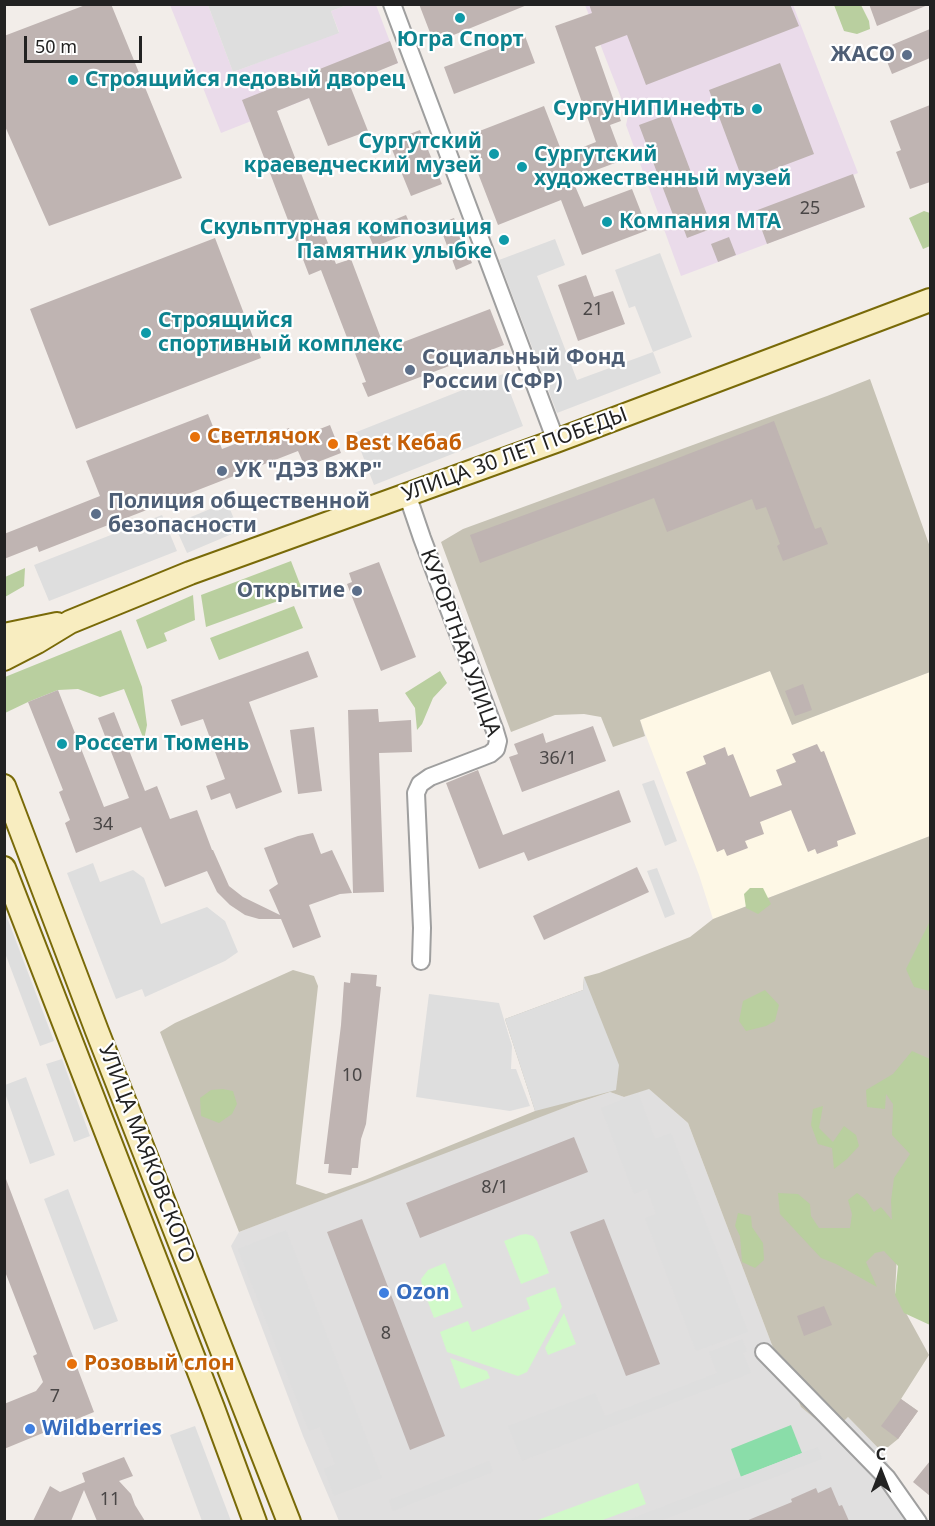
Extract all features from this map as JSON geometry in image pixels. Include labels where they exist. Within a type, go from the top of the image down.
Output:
[{"type":"main road","name":"УЛИЦА 30 ЛЕТ ПОБЕДЫ","points":[[4,659],[70,622],[190,573],[556,441],[930,300]]},
{"type":"main road","points":[[4,635],[70,622]]},
{"type":"main road","name":"УЛИЦА МАЯКОВСКОГО","points":[[4,786],[289,1521]]},
{"type":"main road","name":"УЛИЦА МАЯКОВСКОГО","points":[[4,868],[255,1521]]},
{"type":"street","points":[[392,4],[556,441]]},
{"type":"street","name":"КУРОРТНАЯ УЛИЦА","points":[[407,494],[498,741],[496,749],[490,754],[430,777],[420,784],[416,793],[422,928],[421,961]]},
{"type":"street","points":[[764,1352],[887,1478],[918,1521]]},
{"type":"shaded area","points":[[208,4],[347,5],[331,11],[339,33],[233,72]]},
{"type":"shaded area","points":[[170,5],[208,5],[233,72],[339,32],[331,11],[347,5],[376,5],[398,63],[221,133]]},
{"type":"shaded area","points":[[585,5],[793,5],[858,173],[853,175],[865,207],[681,276],[626,125],[628,116]]},
{"type":"shaded area","points":[[555,239],[565,265],[537,276],[577,380],[653,352],[661,373],[557,413],[499,260]]},
{"type":"shaded area","points":[[660,253],[692,337],[653,352],[635,306],[629,308],[615,270]]},
{"type":"shaded area","points":[[503,374],[523,426],[374,485],[354,433]]},
{"type":"shaded area","points":[[870,379],[930,547],[930,672],[792,725],[770,671],[640,720],[645,736],[613,747],[601,717],[584,714],[555,715],[511,732],[441,542],[463,529]]},
{"type":"shaded area","points":[[227,502],[239,531],[187,553],[174,524]]},
{"type":"shaded area","points":[[162,515],[177,551],[49,601],[34,565]]},
{"type":"shaded area","points":[[770,671],[792,725],[930,672],[930,836],[713,919],[699,875],[640,720]]},
{"type":"shaded area","points":[[654,780],[677,841],[665,846],[642,784]]},
{"type":"shaded area","points":[[930,836],[930,1138],[901,1177],[895,1293],[929,1355],[901,1399],[918,1411],[898,1439],[882,1452],[848,1417],[832,1433],[801,1407],[772,1345],[688,1123],[649,1089],[624,1097],[610,1092],[577,1103],[239,1232],[160,1032],[175,1023],[293,970],[314,976],[318,986],[296,1184],[326,1194],[535,1111],[505,1019],[583,990],[584,977],[690,937],[713,919]]},
{"type":"shaded area","points":[[93,863],[100,882],[133,870],[144,878],[161,924],[207,907],[225,921],[238,952],[225,961],[145,997],[142,989],[116,999],[67,873]]},
{"type":"shaded area","points":[[657,868],[675,914],[665,918],[647,871]]},
{"type":"shaded area","points":[[5,912],[54,1041],[40,1046],[5,953]]},
{"type":"shaded area","points":[[584,977],[619,1065],[616,1090],[535,1111],[505,1019],[583,990]]},
{"type":"shaded area","points":[[429,994],[499,1003],[512,1046],[511,1069],[516,1069],[530,1106],[510,1111],[416,1097]]},
{"type":"shaded area","points":[[62,1059],[90,1136],[74,1142],[46,1064]]},
{"type":"shaded area","points":[[26,1077],[55,1155],[30,1164],[5,1093],[5,1085]]},
{"type":"shaded area","points":[[648,1088],[688,1123],[772,1345],[801,1407],[832,1432],[848,1417],[882,1452],[918,1521],[339,1521],[303,1436],[231,1246],[239,1232],[540,1116],[610,1092],[624,1097]]},
{"type":"shaded area","points":[[638,1093],[655,1139],[671,1133],[748,1332],[696,1351],[645,1218],[656,1214],[647,1189],[634,1194],[601,1108]]},
{"type":"shaded area","points":[[68,1189],[118,1321],[94,1330],[44,1199]]},
{"type":"shaded area","points":[[286,1230],[382,1478],[334,1496],[324,1469],[335,1464],[320,1427],[309,1431],[238,1249]]},
{"type":"shaded area","points":[[742,1339],[747,1351],[743,1353],[751,1373],[522,1461],[508,1426],[595,1393],[605,1416],[717,1373],[709,1352]]},
{"type":"shaded area","points":[[195,1426],[231,1521],[202,1521],[170,1435]]},
{"type":"shaded area","points":[[818,1447],[822,1459],[660,1521],[625,1521]]},
{"type":"shaded area","points":[[489,1461],[493,1472],[393,1511],[389,1500]]},
{"type":"green space","points":[[834,5],[861,5],[869,21],[870,29],[857,34],[844,31]]},
{"type":"green space","points":[[924,211],[930,213],[930,246],[923,249],[909,218]]},
{"type":"green space","points":[[291,561],[303,592],[206,627],[201,595]]},
{"type":"green space","points":[[25,568],[24,586],[5,597],[5,577]]},
{"type":"green space","points":[[193,595],[195,620],[164,633],[167,641],[147,649],[136,620]]},
{"type":"green space","points":[[294,606],[303,628],[219,660],[210,638]]},
{"type":"green space","points":[[121,630],[142,687],[147,725],[144,740],[124,689],[100,697],[78,689],[58,690],[5,713],[5,677]]},
{"type":"green space","points":[[440,671],[447,683],[433,698],[417,730],[415,708],[405,693]]},
{"type":"green space","points":[[750,888],[763,888],[771,904],[758,914],[746,908],[744,894]]},
{"type":"green space","points":[[930,921],[930,991],[914,987],[906,969]]},
{"type":"green space","points":[[765,990],[779,1005],[775,1021],[746,1031],[739,1021],[743,1001]]},
{"type":"green space","points":[[912,1051],[930,1059],[930,1325],[904,1313],[895,1295],[898,1266],[884,1251],[875,1253],[866,1262],[877,1287],[821,1258],[780,1214],[778,1193],[798,1194],[810,1204],[811,1216],[819,1228],[850,1228],[852,1214],[848,1200],[857,1193],[866,1200],[874,1212],[881,1207],[892,1220],[891,1201],[894,1178],[910,1154],[892,1135],[893,1104],[886,1094],[885,1109],[867,1107],[866,1090],[893,1074]]},
{"type":"green space","points":[[211,1090],[233,1091],[237,1104],[232,1114],[219,1123],[201,1116],[200,1098]]},
{"type":"green space","points":[[823,1106],[819,1128],[833,1142],[844,1126],[856,1135],[859,1146],[834,1169],[832,1148],[818,1144],[811,1125],[813,1109]]},
{"type":"green space","points":[[738,1213],[751,1216],[752,1227],[763,1243],[764,1260],[755,1268],[742,1262],[740,1236],[735,1226]]},
{"type":"green space","points":[[526,1234],[533,1236],[537,1241],[549,1273],[521,1284],[504,1241]]},
{"type":"green space","points":[[445,1263],[463,1307],[434,1318],[421,1279],[428,1270]]},
{"type":"green space","points":[[555,1287],[562,1307],[527,1372],[518,1376],[447,1352],[440,1332],[468,1321],[472,1332],[530,1309],[526,1298]]},
{"type":"green space","points":[[564,1313],[576,1344],[548,1355],[545,1348]]},
{"type":"green space","points":[[450,1358],[487,1371],[490,1378],[461,1389]]},
{"type":"green space","points":[[791,1425],[802,1453],[741,1477],[731,1449]]},
{"type":"green space","points":[[638,1483],[646,1504],[600,1521],[535,1521]]},
{"type":"building","name":"Строящийся ледовый дворец","points":[[88,4],[111,4],[182,178],[49,226],[4,124],[4,36]]},
{"type":"building","name":"Югра Спорт","points":[[419,4],[527,4],[527,5],[434,43]]},
{"type":"building","points":[[589,4],[790,4],[799,26],[646,85],[627,35],[595,47],[621,121],[610,125],[623,160],[572,179],[584,207],[632,189],[648,230],[582,255],[561,200],[498,225],[464,137],[544,106],[563,155],[596,142],[555,26],[592,13]]},
{"type":"building","points":[[869,4],[928,4],[928,5],[877,26]]},
{"type":"building","name":"ЖАСО","points":[[930,29],[930,58],[892,74],[882,49]]},
{"type":"building","points":[[525,36],[535,63],[454,94],[444,67]]},
{"type":"building","points":[[390,41],[398,63],[349,83],[368,131],[328,146],[309,98],[277,111],[336,264],[351,259],[385,349],[490,309],[504,345],[368,397],[362,383],[366,382],[321,270],[309,275],[242,100]]},
{"type":"building","name":"СургуНИПИнефть","points":[[780,63],[814,154],[743,181],[709,90]]},
{"type":"building","points":[[930,105],[930,182],[910,189],[896,152],[901,150],[890,121]]},
{"type":"building","points":[[669,114],[708,217],[704,219],[708,230],[687,238],[683,227],[678,228],[639,125]]},
{"type":"building","points":[[420,130],[442,184],[411,196],[389,142]]},
{"type":"building","points":[[853,174],[865,207],[767,244],[755,211]]},
{"type":"building","points":[[406,215],[413,231],[374,247],[367,231]]},
{"type":"building","points":[[454,218],[472,263],[456,270],[439,224]]},
{"type":"building","points":[[729,237],[736,255],[718,262],[711,244]]},
{"type":"building","name":"Строящийся спортивный комплекс","points":[[215,238],[261,358],[76,429],[30,309]]},
{"type":"building","points":[[586,275],[594,297],[613,291],[625,324],[578,341],[558,285]]},
{"type":"building","points":[[208,414],[222,449],[258,435],[260,439],[289,428],[294,439],[330,425],[341,453],[305,467],[298,451],[39,552],[37,546],[4,559],[4,534],[100,496],[86,461]]},
{"type":"building","points":[[774,421],[815,529],[821,527],[828,544],[783,561],[777,546],[780,544],[766,507],[756,510],[752,499],[667,532],[654,498],[480,563],[470,535]]},
{"type":"building","points":[[379,562],[416,657],[381,671],[347,584],[352,582],[349,573]]},
{"type":"building","points":[[308,651],[318,677],[249,702],[282,792],[236,809],[230,793],[211,800],[206,786],[225,779],[203,719],[181,726],[171,700]]},
{"type":"building","points":[[803,684],[812,710],[795,716],[785,691]]},
{"type":"building","points":[[58,690],[104,807],[129,798],[98,718],[114,712],[145,791],[157,786],[170,819],[197,810],[229,886],[243,897],[280,915],[269,890],[278,884],[264,848],[313,833],[321,854],[332,850],[352,893],[340,894],[309,905],[321,937],[293,948],[281,919],[259,919],[245,915],[217,892],[207,871],[165,887],[141,827],[76,853],[65,823],[70,820],[59,792],[63,790],[28,702]]},
{"type":"building","points":[[378,709],[379,722],[411,720],[412,752],[379,753],[384,892],[353,893],[348,710]]},
{"type":"building","points":[[593,726],[606,761],[522,792],[509,757],[518,754],[514,744],[543,733],[546,743]]},
{"type":"building","points":[[314,727],[322,791],[298,794],[290,730]]},
{"type":"building","points":[[817,744],[821,752],[824,751],[856,834],[837,841],[838,846],[817,854],[815,849],[808,852],[791,810],[760,822],[764,834],[745,841],[748,848],[727,856],[724,849],[717,852],[686,772],[706,764],[703,756],[725,747],[728,756],[733,754],[750,797],[782,785],[776,770],[796,762],[792,754]]},
{"type":"building","points":[[478,770],[503,835],[619,790],[631,822],[528,861],[524,852],[479,869],[446,783]]},
{"type":"building","points":[[637,867],[649,892],[544,940],[533,916]]},
{"type":"building","points":[[351,973],[377,975],[376,986],[381,987],[366,1124],[361,1139],[358,1168],[352,1168],[351,1175],[328,1173],[329,1164],[324,1164],[344,982],[350,983]]},
{"type":"building","points":[[574,1137],[588,1172],[420,1238],[406,1203]]},
{"type":"building","points":[[4,1179],[6,1179],[94,1412],[4,1449],[4,1404],[36,1391],[43,1382],[33,1356],[37,1354],[4,1269]]},
{"type":"building","points":[[362,1219],[445,1436],[410,1450],[327,1232]]},
{"type":"building","points":[[604,1219],[660,1364],[626,1376],[570,1232]]},
{"type":"building","points":[[824,1306],[832,1325],[804,1336],[797,1316]]},
{"type":"building","points":[[901,1399],[918,1411],[898,1439],[881,1426]]},
{"type":"building","points":[[124,1457],[133,1476],[119,1481],[131,1494],[145,1521],[97,1521],[84,1490],[71,1521],[33,1521],[50,1486],[60,1492],[85,1482],[82,1473]]},
{"type":"building","points":[[930,1461],[930,1496],[913,1482]]},
{"type":"building","points":[[831,1487],[839,1506],[842,1505],[849,1521],[746,1521],[792,1502],[791,1499],[816,1488],[818,1493]]},
{"type":"place","name":"Югра Спорт","points":[[460,18]]},
{"type":"place","name":"ЖАСО","points":[[907,55]]},
{"type":"place","name":"Строящийся ледовый дворец","points":[[73,80]]},
{"type":"place","name":"СургуНИПИнефть","points":[[757,109]]},
{"type":"place","name":"Сургутский краеведческий музей","points":[[494,154]]},
{"type":"place","name":"Сургутский художественный музей","points":[[522,167]]},
{"type":"place","name":"Компания MTA","points":[[607,222]]},
{"type":"place","name":"Скульптурная композиция Памятник улыбке","points":[[504,240]]},
{"type":"place","name":"Строящийся спортивный комплекс","points":[[146,333]]},
{"type":"place","name":"Социальный Фонд России (СФР)","points":[[410,370]]},
{"type":"place","name":"Светлячок","points":[[195,437]]},
{"type":"place","name":"Best Кебаб","points":[[333,444]]},
{"type":"place","name":"УК \"ДЭЗ ВЖР\"","points":[[222,471]]},
{"type":"place","name":"Полиция общественной безопасности","points":[[96,514]]},
{"type":"place","name":"Открытие","points":[[357,591]]},
{"type":"place","name":"Россети Тюмень","points":[[62,744]]},
{"type":"place","name":"Ozon","points":[[384,1293]]},
{"type":"place","name":"Розовый слон","points":[[72,1364]]},
{"type":"place","name":"Wildberries","points":[[30,1429]]}]
